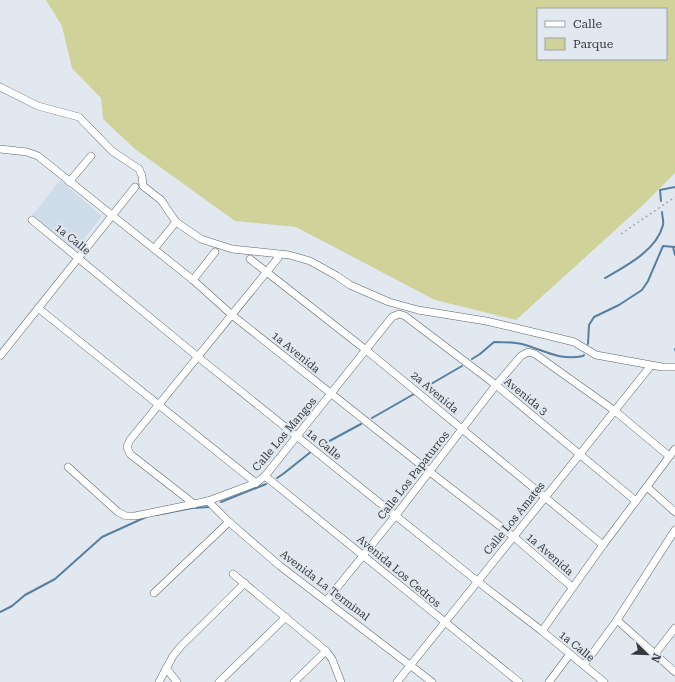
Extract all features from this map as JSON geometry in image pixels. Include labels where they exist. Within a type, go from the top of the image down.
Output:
[{"type":"street","points":[[0,87],[38,106],[79,117],[112,150],[139,170],[142,176],[143,186],[161,200],[176,222],[201,239],[232,249],[289,255],[310,261],[350,285],[389,302],[418,310],[486,321],[574,342],[596,355],[675,367]]},
{"type":"street","name":"1a Avenida","points":[[0,149],[27,152],[38,156],[193,280],[232,315],[514,537],[572,588]]},
{"type":"street","points":[[70,182],[91,156]]},
{"type":"street","points":[[0,356],[135,186]]},
{"type":"street","name":"1a Calle","points":[[32,220],[198,357],[604,682]]},
{"type":"street","points":[[154,249],[176,222]]},
{"type":"street","points":[[193,280],[215,252]]},
{"type":"street","points":[[194,504],[130,454],[127,447],[130,440],[278,258]]},
{"type":"street","name":"2a Avenida","points":[[250,259],[366,350],[603,545]]},
{"type":"street","points":[[38,308],[256,482]]},
{"type":"street","name":"Calle Los Mangos","points":[[68,467],[118,512],[126,516],[135,516],[208,501],[256,482],[265,476],[298,436],[392,317],[399,314]]},
{"type":"street","name":"Avenida 3","points":[[399,314],[405,316],[496,385],[636,501]]},
{"type":"street","name":"Calle Los Papaturros","points":[[327,600],[396,516],[496,385],[521,356],[528,352],[535,354],[615,411]]},
{"type":"street","name":"Calle Los Amates","points":[[397,682],[649,368]]},
{"type":"street","points":[[615,411],[669,456]]},
{"type":"street","points":[[542,631],[603,545],[675,449]]},
{"type":"street","name":"Avenida Los Cedros","points":[[265,476],[519,682]]},
{"type":"street","points":[[647,487],[675,512]]},
{"type":"street","name":"Avenida La Terminal","points":[[208,501],[229,522],[280,566],[327,600],[432,682]]},
{"type":"street","points":[[154,593],[229,522]]},
{"type":"street","points":[[584,665],[617,620],[675,530]]},
{"type":"street","points":[[233,574],[326,651],[332,659],[341,682]]},
{"type":"street","points":[[159,682],[173,656],[181,646],[244,583]]},
{"type":"street","points":[[219,682],[286,617]]},
{"type":"street","points":[[617,620],[675,672]]},
{"type":"street","points":[[655,654],[675,628]]},
{"type":"street","points":[[294,682],[326,651]]},
{"type":"street","points":[[549,682],[570,654]]},
{"type":"street","points":[[166,668],[177,682]]},
{"type":"path","points":[[621,234],[675,197]]},
{"type":"shaded area","points":[[60,180],[102,216],[75,250],[32,216]]},
{"type":"green space","points":[[46,0],[675,0],[675,173],[644,204],[516,320],[435,300],[296,227],[235,221],[135,149],[103,119],[101,98],[72,68],[62,26]]},
{"type":"waterway","points":[[661,201],[660,190],[675,187]]},
{"type":"waterway","points":[[605,278],[631,263],[648,250],[660,234],[663,225],[662,212]]},
{"type":"waterway","points":[[588,344],[589,325],[594,317],[619,305],[642,290],[648,281],[663,246],[675,247]]},
{"type":"waterway","points":[[673,247],[675,255]]},
{"type":"waterway","points":[[472,359],[494,342],[512,342],[522,344],[559,356],[574,357],[584,355]]},
{"type":"waterway","points":[[424,388],[462,366]]},
{"type":"waterway","points":[[372,418],[414,394]]},
{"type":"waterway","points":[[322,445],[361,424]]},
{"type":"waterway","points":[[277,478],[312,451]]},
{"type":"waterway","points":[[221,502],[266,484]]},
{"type":"waterway","points":[[156,515],[192,508],[210,507]]},
{"type":"waterway","points":[[0,612],[12,606],[25,595],[55,579],[102,537],[146,517]]}]
